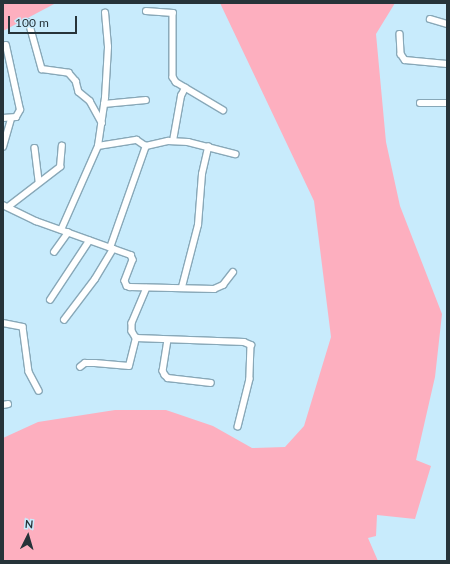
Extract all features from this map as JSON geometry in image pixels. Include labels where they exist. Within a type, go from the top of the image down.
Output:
[{"type":"street","points":[[146,11],[173,12],[172,74],[176,82],[223,110]]},
{"type":"street","points":[[61,230],[98,146],[104,104],[108,47],[105,13]]},
{"type":"street","points":[[430,19],[447,24]]},
{"type":"street","points":[[29,22],[42,69],[69,72],[76,81],[79,92],[90,101],[102,123]]},
{"type":"street","points":[[400,34],[401,54],[405,60],[447,64]]},
{"type":"street","points":[[3,118],[11,119],[19,115],[20,105],[6,46]]},
{"type":"street","points":[[172,141],[181,96],[185,88]]},
{"type":"street","points":[[104,104],[146,100]]},
{"type":"street","points":[[420,103],[447,103]]},
{"type":"street","points":[[3,147],[11,119]]},
{"type":"street","points":[[98,146],[136,140],[146,146],[172,141],[208,147],[235,154]]},
{"type":"street","points":[[6,206],[60,167],[62,146]]},
{"type":"street","points":[[64,320],[95,279],[111,248],[146,146]]},
{"type":"street","points":[[182,287],[196,235],[202,195],[202,174],[208,147]]},
{"type":"street","points":[[36,148],[39,182]]},
{"type":"street","points":[[6,206],[68,233],[132,257],[125,281],[127,286],[147,288],[219,288],[233,272]]},
{"type":"street","points":[[54,252],[68,233]]},
{"type":"street","points":[[50,300],[89,241]]},
{"type":"street","points":[[80,367],[85,363],[129,366],[136,338],[132,331],[132,323],[147,288]]},
{"type":"street","points":[[3,323],[22,327],[29,372],[39,391]]},
{"type":"street","points":[[136,338],[244,342],[251,345],[250,379],[238,427]]},
{"type":"street","points":[[168,340],[163,371],[165,375],[168,378],[211,383]]},
{"type":"shaded area","points":[[3,3],[56,3],[3,31]]},
{"type":"shaded area","points":[[220,3],[395,3],[376,34],[386,142],[400,206],[442,314],[435,377],[416,460],[431,466],[415,519],[377,515],[376,536],[368,538],[378,561],[3,561],[3,438],[38,422],[115,410],[166,410],[213,426],[252,448],[285,447],[304,426],[331,337],[314,201]]}]
